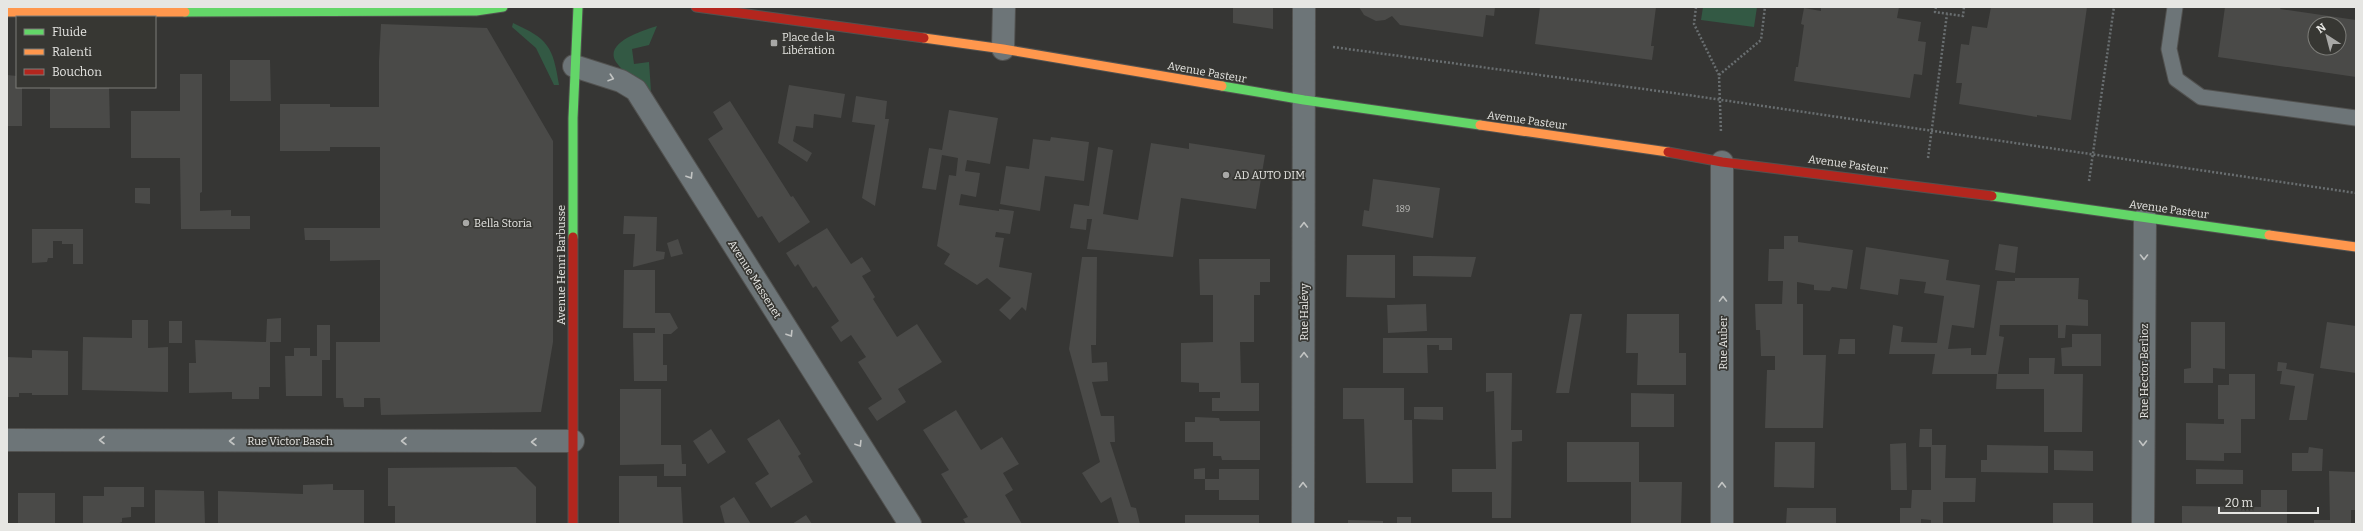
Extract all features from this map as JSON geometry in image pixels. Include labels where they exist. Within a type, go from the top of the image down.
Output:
[{"type":"main road","points":[[7,12],[476,11],[503,7]]},
{"type":"main road","name":"Avenue Henri Barbusse","points":[[573,524],[574,66],[578,7]]},
{"type":"main road","name":"Avenue Pasteur","points":[[696,7],[1003,49],[1304,100],[1648,148],[1722,162],[1923,187],[2356,247]]},
{"type":"street","points":[[1003,49],[1004,7]]},
{"type":"street","name":"Rue Halévy","points":[[1303,524],[1304,7]]},
{"type":"street","name":"Avenue Massenet","points":[[574,66],[621,81],[636,90],[910,524]]},
{"type":"street","name":"Rue Auber","points":[[1722,162],[1722,524]]},
{"type":"street","name":"Rue Hector Berlioz","points":[[2143,524],[2145,218]]},
{"type":"street","name":"Rue Victor Basch","points":[[7,440],[573,441]]},
{"type":"lane","points":[[2175,7],[2169,48],[2176,79],[2202,97],[2356,118]]},
{"type":"path","points":[[1696,7],[1694,24],[1719,75],[1722,162]]},
{"type":"path","points":[[1719,75],[1761,40],[1765,7]]},
{"type":"path","points":[[1936,7],[1935,12],[1963,16],[1964,7]]},
{"type":"path","points":[[2084,209],[2095,155],[2114,7]]},
{"type":"path","points":[[1923,187],[1933,131],[1947,14]]},
{"type":"path","points":[[1304,44],[1933,131],[2356,193]]},
{"type":"green space","points":[[1703,7],[1757,7],[1754,27],[1701,20]]},
{"type":"green space","points":[[513,23],[534,34],[547,45],[554,61],[559,85],[554,85],[536,48],[512,27]]},
{"type":"green space","points":[[657,26],[649,45],[632,49],[634,64],[649,62],[651,91],[623,70],[616,62],[614,55],[615,48],[627,38]]},
{"type":"building","points":[[1233,7],[1273,7],[1273,29],[1233,23]]},
{"type":"building","points":[[1359,7],[1495,7],[1494,16],[1486,15],[1483,37],[1400,25],[1392,16],[1385,20],[1376,21],[1364,15]]},
{"type":"building","points":[[1540,7],[1656,7],[1651,46],[1654,46],[1652,60],[1535,44]]},
{"type":"building","points":[[1821,7],[1899,7],[1897,18],[1921,22],[1918,41],[1926,42],[1922,75],[1914,74],[1910,98],[1794,81],[1796,67],[1798,67],[1804,25],[1801,24],[1804,8],[1821,11]]},
{"type":"building","points":[[1991,7],[2087,7],[2071,120],[2037,115],[2037,117],[1959,104],[1962,83],[1956,83],[1961,44],[1969,45],[1972,26],[1987,28]]},
{"type":"building","points":[[2225,7],[2281,7],[2280,9],[2328,16],[2307,16],[2307,56],[2347,56],[2347,19],[2356,20],[2356,77],[2218,57]]},
{"type":"building","name":"Bella Storia","points":[[381,24],[487,28],[553,141],[553,342],[541,412],[381,415],[380,398],[364,398],[364,407],[344,407],[343,398],[336,398],[336,342],[380,342],[380,260],[330,261],[330,240],[305,240],[304,228],[380,228],[380,147],[330,147],[330,151],[280,151],[280,104],[330,104],[330,107],[379,107]]},
{"type":"building","points":[[230,60],[270,60],[271,101],[230,101]]},
{"type":"building","points":[[180,74],[202,74],[202,192],[200,193],[200,211],[231,210],[231,216],[250,216],[250,229],[181,229],[180,158],[131,158],[131,111],[180,111]]},
{"type":"building","points":[[7,75],[16,76],[16,88],[22,88],[22,126],[7,126]]},
{"type":"building","points":[[789,85],[845,94],[841,118],[814,114],[813,128],[796,126],[793,141],[812,153],[807,162],[778,143]]},
{"type":"building","points":[[50,88],[109,88],[110,128],[50,128]]},
{"type":"building","points":[[856,96],[887,101],[885,119],[889,119],[875,206],[862,198],[875,125],[852,122]]},
{"type":"building","points":[[730,101],[791,197],[793,196],[810,222],[779,243],[762,216],[758,218],[708,139],[723,129],[713,112]]},
{"type":"building","points":[[949,110],[998,118],[990,164],[967,160],[965,171],[980,173],[976,197],[961,194],[959,205],[999,211],[999,209],[1014,211],[1010,234],[996,232],[995,237],[1004,238],[999,267],[1032,273],[1026,311],[1022,307],[1010,320],[999,310],[1011,298],[987,278],[977,285],[944,264],[950,254],[937,246],[949,175],[956,176],[958,158],[942,155],[936,190],[922,188],[929,148],[942,150]]},
{"type":"building","points":[[1051,137],[1089,142],[1084,181],[1045,176],[1040,211],[1000,204],[1006,166],[1029,169],[1033,139],[1050,141]]},
{"type":"building","points":[[1151,143],[1189,149],[1189,143],[1265,155],[1256,209],[1181,198],[1173,257],[1087,249],[1092,219],[1087,219],[1086,230],[1070,228],[1074,204],[1089,206],[1098,147],[1113,150],[1103,214],[1138,220]]},
{"type":"building","points":[[1373,179],[1440,188],[1433,238],[1362,226],[1364,210],[1369,211]]},
{"type":"building","points":[[135,188],[150,188],[150,204],[135,203]]},
{"type":"building","points":[[624,216],[657,217],[656,251],[665,252],[664,259],[633,267],[635,234],[623,234]]},
{"type":"building","points":[[827,228],[851,264],[862,257],[871,271],[862,276],[875,297],[873,299],[897,337],[917,324],[942,362],[898,389],[906,402],[877,421],[868,408],[882,399],[858,362],[866,357],[851,335],[841,342],[831,327],[839,321],[816,286],[813,288],[798,264],[795,267],[786,253]]},
{"type":"building","points":[[32,229],[83,229],[83,264],[73,264],[73,244],[62,244],[62,241],[53,241],[53,258],[48,258],[47,262],[32,263]]},
{"type":"building","points":[[1784,236],[1798,236],[1798,242],[1853,250],[1847,289],[1832,287],[1830,291],[1814,290],[1814,285],[1797,282],[1797,304],[1803,304],[1803,355],[1826,355],[1823,428],[1765,428],[1767,370],[1775,370],[1775,356],[1761,356],[1760,330],[1756,330],[1755,304],[1782,304],[1783,281],[1768,281],[1769,249],[1784,249]]},
{"type":"building","points":[[678,239],[683,254],[671,257],[667,243]]},
{"type":"building","points":[[1999,244],[2018,247],[2015,273],[1995,270]]},
{"type":"building","points":[[1866,247],[1949,260],[1946,280],[1980,285],[1974,328],[1952,325],[1948,349],[1971,348],[1971,355],[1986,355],[1997,281],[2015,281],[2015,278],[2079,278],[2078,299],[2088,300],[2088,326],[2066,325],[2065,338],[2058,338],[2058,325],[2000,325],[1999,336],[2004,337],[1998,374],[2029,374],[2029,358],[2055,358],[2054,374],[2083,374],[2082,432],[2044,432],[2044,389],[1996,389],[1997,374],[1932,374],[1935,354],[1889,354],[1893,325],[1903,327],[1901,342],[1937,343],[1944,296],[1924,293],[1926,282],[1900,279],[1898,295],[1860,289]]},
{"type":"building","points":[[1347,255],[1395,255],[1395,298],[1346,297]]},
{"type":"building","points":[[1413,256],[1476,257],[1471,277],[1413,276]]},
{"type":"building","points":[[1082,257],[1097,257],[1096,345],[1091,345],[1092,363],[1107,362],[1108,381],[1092,382],[1101,416],[1114,416],[1115,442],[1110,442],[1131,507],[1136,508],[1140,524],[1119,524],[1111,497],[1101,503],[1082,473],[1100,462],[1069,349]]},
{"type":"building","points":[[1199,259],[1270,259],[1270,282],[1260,282],[1260,295],[1254,295],[1254,342],[1240,342],[1241,383],[1259,383],[1259,411],[1212,411],[1212,398],[1220,398],[1220,392],[1199,392],[1199,383],[1181,382],[1181,343],[1213,342],[1213,295],[1200,295]]},
{"type":"building","points":[[624,270],[655,270],[655,313],[670,313],[678,328],[671,334],[663,334],[663,365],[667,365],[667,381],[634,381],[633,333],[655,333],[655,328],[623,328]]},
{"type":"building","points":[[1426,304],[1427,331],[1388,333],[1387,305]]},
{"type":"building","points":[[1570,314],[1582,314],[1569,393],[1556,393]]},
{"type":"building","points":[[1627,314],[1679,314],[1679,353],[1686,353],[1686,385],[1637,385],[1638,353],[1626,353]]},
{"type":"building","points":[[281,318],[281,342],[270,342],[270,387],[259,387],[259,399],[232,399],[232,392],[189,393],[189,363],[196,363],[195,340],[266,342],[267,319]]},
{"type":"building","points":[[132,320],[148,320],[148,348],[168,347],[168,392],[82,390],[83,337],[132,338]]},
{"type":"building","points":[[169,321],[182,321],[182,343],[169,343]]},
{"type":"building","points":[[2191,322],[2225,322],[2225,369],[2213,368],[2213,383],[2184,383],[2184,369],[2191,368]]},
{"type":"building","points":[[2327,322],[2356,326],[2356,373],[2320,368]]},
{"type":"building","points":[[317,325],[330,325],[330,360],[322,360],[322,396],[286,396],[285,356],[294,356],[294,348],[310,348],[310,356],[317,356]]},
{"type":"building","points":[[2072,334],[2101,334],[2101,366],[2062,366],[2061,348],[2072,347]]},
{"type":"building","points":[[1383,338],[1452,338],[1452,350],[1439,350],[1439,345],[1427,345],[1428,373],[1383,373]]},
{"type":"building","points":[[1840,339],[1855,339],[1855,354],[1838,354]]},
{"type":"building","points":[[32,350],[68,351],[68,395],[32,395],[32,393],[19,393],[19,397],[7,397],[7,357],[32,358]]},
{"type":"building","points":[[2278,362],[2287,363],[2286,369],[2314,374],[2307,420],[2289,420],[2295,386],[2280,384],[2282,371],[2277,371]]},
{"type":"building","points":[[1486,373],[1512,373],[1511,430],[1522,430],[1522,441],[1512,442],[1511,518],[1492,518],[1492,492],[1452,492],[1452,469],[1496,469],[1494,391],[1486,392]]},
{"type":"building","points":[[2229,374],[2255,374],[2255,419],[2241,419],[2241,453],[2224,453],[2224,461],[2186,460],[2186,423],[2224,424],[2224,419],[2218,419],[2218,385],[2229,385]]},
{"type":"building","points":[[1343,388],[1404,388],[1404,420],[1412,420],[1413,483],[1366,483],[1364,419],[1343,419]]},
{"type":"building","points":[[620,389],[661,389],[661,445],[681,445],[682,464],[686,464],[686,476],[664,476],[664,464],[620,465]]},
{"type":"building","points":[[1631,393],[1674,394],[1674,427],[1631,427]]},
{"type":"building","points":[[1414,407],[1443,407],[1443,420],[1414,419]]},
{"type":"building","points":[[956,410],[981,450],[1002,437],[1019,464],[1003,473],[1013,490],[1005,495],[1022,524],[966,524],[963,519],[968,517],[941,474],[949,470],[923,430]]},
{"type":"building","points":[[1195,417],[1219,418],[1220,421],[1260,421],[1260,460],[1222,460],[1221,456],[1213,456],[1213,442],[1185,442],[1185,422],[1195,422]]},
{"type":"building","points":[[779,419],[801,454],[798,456],[813,482],[771,508],[755,483],[769,474],[747,439]]},
{"type":"building","points":[[711,429],[726,452],[708,464],[693,441]]},
{"type":"building","points":[[1920,429],[1932,429],[1932,445],[1946,445],[1945,478],[1976,478],[1975,502],[1943,502],[1943,524],[1931,524],[1931,520],[1921,519],[1921,524],[1900,524],[1900,508],[1911,508],[1912,490],[1931,490],[1931,447],[1919,447]]},
{"type":"building","points":[[1567,442],[1639,442],[1639,482],[1682,482],[1681,524],[1631,524],[1631,482],[1567,482]]},
{"type":"building","points":[[1775,442],[1815,442],[1814,488],[1774,487]]},
{"type":"building","points":[[1906,443],[1907,490],[1891,490],[1890,444]]},
{"type":"building","points":[[1987,445],[2048,446],[2048,473],[1981,472],[1981,460],[1987,460]]},
{"type":"building","points":[[2309,447],[2323,449],[2322,471],[2292,471],[2292,453],[2308,453]]},
{"type":"building","points":[[2054,450],[2093,451],[2093,471],[2054,470]]},
{"type":"building","points":[[516,467],[536,487],[536,524],[395,524],[395,506],[388,506],[388,468]]},
{"type":"building","points":[[1205,468],[1205,479],[1194,479],[1194,469]]},
{"type":"building","points":[[1219,469],[1259,469],[1259,500],[1219,500],[1219,490],[1205,490],[1205,479],[1219,479]]},
{"type":"building","points":[[2196,469],[2243,470],[2243,484],[2196,484]]},
{"type":"building","points":[[2329,471],[2356,472],[2356,510],[2351,510],[2351,524],[2314,524],[2314,520],[2330,520]]},
{"type":"building","points":[[619,476],[657,476],[657,487],[681,487],[683,524],[619,524]]},
{"type":"building","points":[[333,484],[333,490],[364,490],[364,524],[218,524],[218,491],[303,494],[303,485]]},
{"type":"building","points":[[104,487],[144,487],[144,507],[131,507],[131,517],[122,518],[122,522],[117,524],[83,524],[83,496],[104,496]]},
{"type":"building","points":[[155,490],[204,491],[205,524],[155,524]]},
{"type":"building","points":[[2261,490],[2287,490],[2287,524],[2182,524],[2182,506],[2261,507]]},
{"type":"building","points":[[18,493],[55,493],[55,524],[18,524]]},
{"type":"building","points":[[734,497],[751,524],[725,524],[720,506]]},
{"type":"building","points":[[2053,503],[2093,503],[2093,524],[2053,524]]},
{"type":"building","points":[[1787,508],[1836,508],[1836,524],[1786,524]]},
{"type":"building","points":[[806,515],[812,524],[792,524]]},
{"type":"building","points":[[1185,515],[1259,515],[1259,524],[1185,524]]},
{"type":"building","points":[[1397,517],[1411,517],[1411,524],[1397,524]]},
{"type":"building","points":[[1348,520],[1383,521],[1383,524],[1348,524]]},
{"type":"traffic: fast","points":[[185,12],[476,11],[503,7]]},
{"type":"traffic: fast","points":[[573,237],[573,118],[578,7]]},
{"type":"traffic: fast","points":[[1222,86],[1304,100],[1480,125]]},
{"type":"traffic: fast","points":[[1992,196],[2269,235]]},
{"type":"traffic: slow","points":[[7,12],[185,12]]},
{"type":"traffic: slow","points":[[924,38],[1003,49],[1222,86]]},
{"type":"traffic: slow","points":[[1480,125],[1668,152]]},
{"type":"traffic: slow","points":[[2269,235],[2356,247]]},
{"type":"traffic: jam","points":[[696,7],[924,38]]},
{"type":"traffic: jam","points":[[1668,152],[1722,162],[1992,196]]},
{"type":"traffic: jam","points":[[573,237],[573,524]]},
{"type":"place","name":"Place de la Libération","points":[[774,43]]},
{"type":"place","name":"AD AUTO DIM","points":[[1226,175]]},
{"type":"place","name":"Bella Storia","points":[[466,223]]}]
